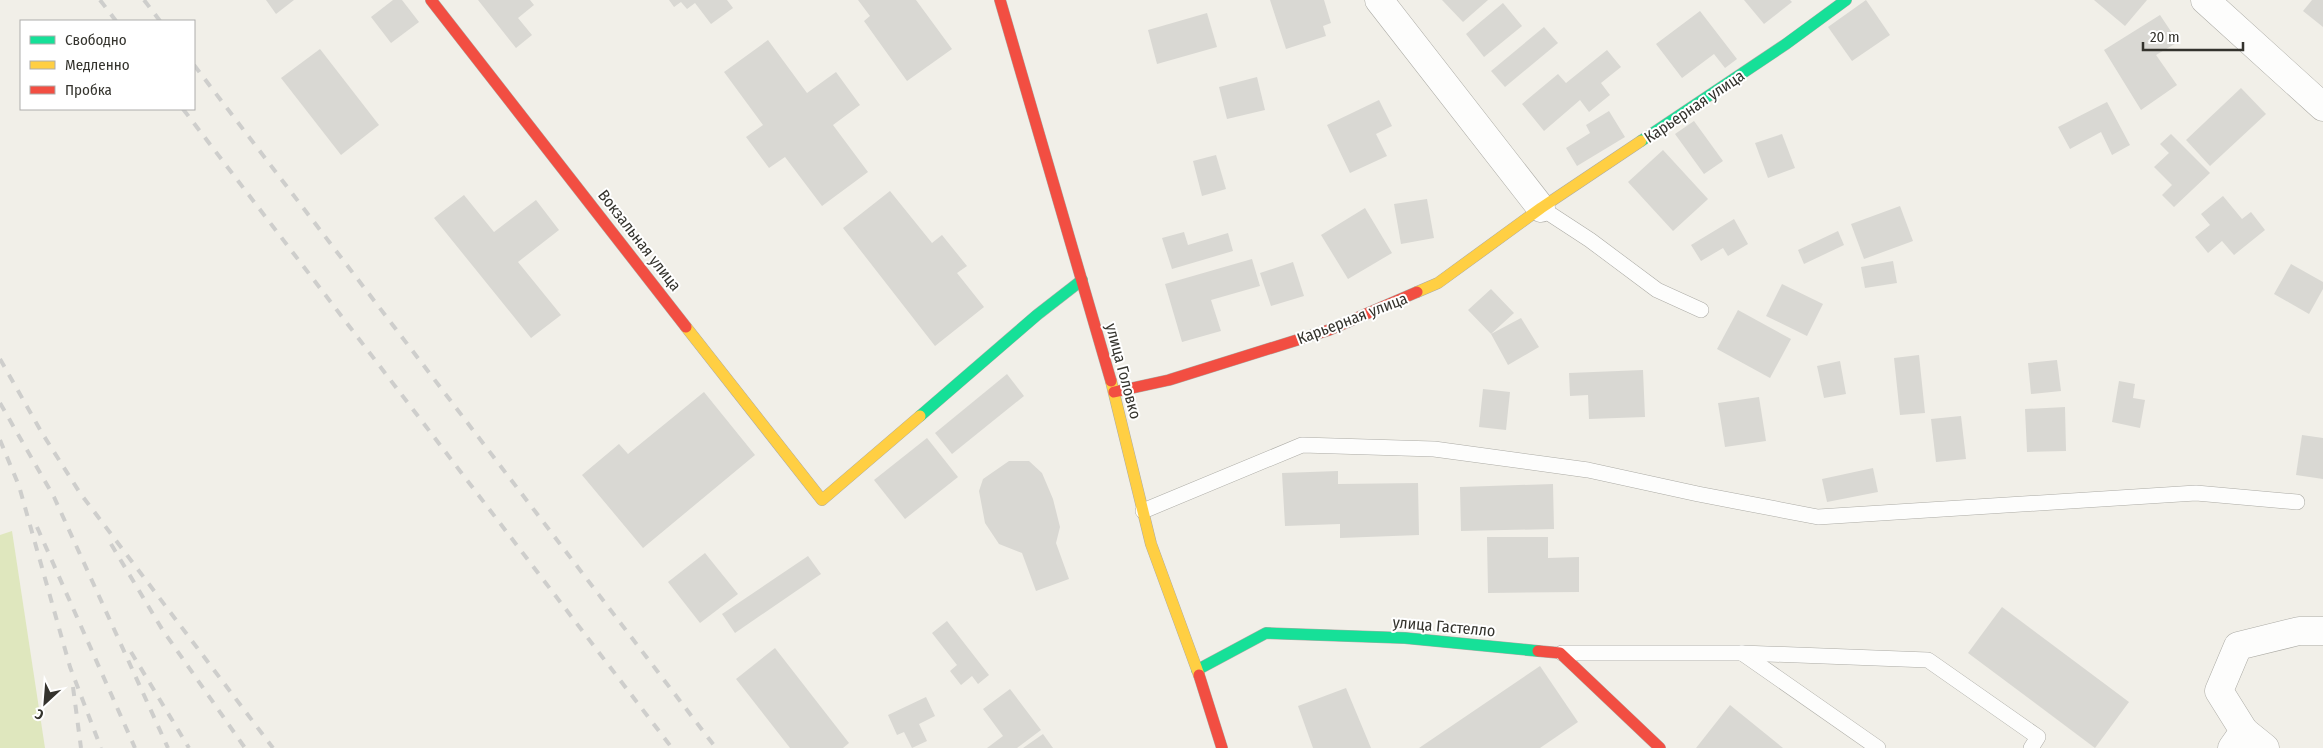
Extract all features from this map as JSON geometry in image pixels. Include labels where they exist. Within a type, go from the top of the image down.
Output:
[{"type":"street","name":"Вокзальная улица","points":[[432,0],[822,500],[1037,315],[1082,280]]},
{"type":"street","name":"улица Головко","points":[[1000,0],[1114,392],[1151,544],[1222,748]]},
{"type":"street","name":"Карьерная улица","points":[[1114,392],[1169,380],[1329,330],[1438,283],[1541,208],[1786,44],[1846,0]]},
{"type":"street","points":[[2205,0],[2323,106]]},
{"type":"street","points":[[1382,1],[1541,208]]},
{"type":"street","points":[[2266,748],[2238,740],[2219,691],[2238,646],[2299,631],[2323,632]]},
{"type":"street","name":"улица Гастелло","points":[[1196,670],[1266,633],[1405,638],[1560,654]]},
{"type":"street","points":[[1560,654],[1660,748]]},
{"type":"lane","points":[[1541,208],[1590,240],[1657,290],[1700,310]]},
{"type":"lane","points":[[1143,511],[1302,446],[1434,449],[1588,470],[1818,517],[2196,493],[2297,502]]},
{"type":"lane","points":[[1560,654],[1742,653],[1928,660],[2038,737],[2031,748]]},
{"type":"lane","points":[[1742,653],[1878,748]]},
{"type":"green space","points":[[12,531],[45,748],[0,748],[0,535]]},
{"type":"building","points":[[266,0],[294,0],[276,14]]},
{"type":"building","points":[[393,0],[402,0],[419,22],[391,43],[371,17]]},
{"type":"building","points":[[478,0],[530,0],[534,5],[518,18],[532,35],[516,48]]},
{"type":"building","points":[[669,0],[727,0],[733,8],[711,24],[695,3],[687,9],[681,2],[674,7]]},
{"type":"building","points":[[858,0],[916,0],[952,49],[907,81],[864,21],[870,16]]},
{"type":"building","points":[[1270,0],[1324,0],[1331,23],[1323,26],[1326,36],[1286,49]]},
{"type":"building","points":[[1442,0],[1488,0],[1463,22]]},
{"type":"building","points":[[1744,0],[1790,0],[1792,2],[1764,24]]},
{"type":"building","points":[[1866,0],[1890,35],[1852,61],[1828,27]]},
{"type":"building","points":[[2094,0],[2147,0],[2125,26]]},
{"type":"building","points":[[2312,0],[2323,0],[2323,27],[2303,11]]},
{"type":"building","points":[[1503,3],[1522,26],[1484,57],[1466,34]]},
{"type":"building","points":[[1700,11],[1737,59],[1725,68],[1714,54],[1682,78],[1656,44]]},
{"type":"building","points":[[1207,13],[1217,47],[1157,64],[1148,30]]},
{"type":"building","points":[[2160,15],[2178,42],[2156,55],[2177,85],[2141,110],[2104,50]]},
{"type":"building","points":[[1544,27],[1558,43],[1505,87],[1491,71]]},
{"type":"building","points":[[768,40],[807,93],[836,72],[860,105],[833,125],[868,172],[822,206],[785,157],[769,168],[746,137],[763,125],[724,72]]},
{"type":"building","points":[[320,49],[379,125],[341,155],[281,78]]},
{"type":"building","points":[[1607,50],[1621,67],[1601,83],[1610,95],[1589,112],[1580,100],[1544,131],[1522,104],[1558,74],[1566,83]]},
{"type":"building","points":[[1257,77],[1265,110],[1227,119],[1219,87]]},
{"type":"building","points":[[2241,88],[2266,114],[2210,166],[2186,140]]},
{"type":"building","points":[[1379,100],[1392,126],[1376,134],[1387,156],[1350,173],[1327,125]]},
{"type":"building","points":[[2107,102],[2130,145],[2112,155],[2101,132],[2070,149],[2058,127]]},
{"type":"building","points":[[1609,111],[1625,137],[1577,166],[1566,148],[1590,133],[1586,125]]},
{"type":"building","points":[[1694,121],[1723,161],[1704,174],[1675,134]]},
{"type":"building","points":[[1782,134],[1795,168],[1768,178],[1755,143]]},
{"type":"building","points":[[2171,134],[2210,173],[2174,207],[2162,195],[2172,185],[2154,167],[2169,153],[2160,144]]},
{"type":"building","points":[[1663,150],[1708,199],[1673,231],[1628,182]]},
{"type":"building","points":[[1216,155],[1226,189],[1202,196],[1193,161]]},
{"type":"building","points":[[890,191],[932,243],[942,235],[967,266],[957,273],[984,307],[935,346],[843,228]]},
{"type":"building","points":[[464,195],[494,232],[536,200],[559,230],[518,262],[561,315],[531,338],[434,218]]},
{"type":"building","points":[[2223,196],[2242,219],[2251,212],[2265,230],[2234,255],[2222,241],[2208,253],[2195,237],[2210,225],[2201,214]]},
{"type":"building","points":[[1427,199],[1434,238],[1401,244],[1394,204]]},
{"type":"building","points":[[1900,206],[1913,241],[1864,259],[1851,224]]},
{"type":"building","points":[[1365,208],[1392,253],[1348,279],[1321,235]]},
{"type":"building","points":[[1734,219],[1748,244],[1728,256],[1723,248],[1701,261],[1691,245]]},
{"type":"building","points":[[1838,231],[1844,245],[1804,264],[1798,250]]},
{"type":"building","points":[[1184,232],[1188,245],[1228,233],[1233,251],[1172,269],[1162,238]]},
{"type":"building","points":[[1252,259],[1260,286],[1211,300],[1221,331],[1182,342],[1165,284]]},
{"type":"building","points":[[1893,261],[1897,283],[1865,288],[1861,267]]},
{"type":"building","points":[[1293,262],[1304,296],[1271,306],[1260,273]]},
{"type":"building","points":[[2291,264],[2323,282],[2323,289],[2309,314],[2274,294]]},
{"type":"building","points":[[1782,284],[1823,304],[1807,336],[1766,316]]},
{"type":"building","points":[[1491,289],[1514,313],[1491,334],[1468,310]]},
{"type":"building","points":[[1738,310],[1791,339],[1770,378],[1717,349]]},
{"type":"building","points":[[1521,318],[1539,347],[1508,365],[1491,334]]},
{"type":"building","points":[[1919,355],[1925,413],[1900,415],[1894,358]]},
{"type":"building","points":[[2057,360],[2061,391],[2031,394],[2028,363]]},
{"type":"building","points":[[1840,361],[1846,394],[1824,398],[1817,366]]},
{"type":"building","points":[[1643,370],[1645,417],[1589,419],[1588,395],[1570,396],[1569,373]]},
{"type":"building","points":[[1007,374],[1024,396],[952,454],[935,433]]},
{"type":"building","points":[[2119,381],[2135,384],[2133,398],[2145,400],[2140,428],[2112,422]]},
{"type":"building","points":[[1483,389],[1510,392],[1506,430],[1479,427]]},
{"type":"building","points":[[704,392],[755,455],[643,548],[582,475],[619,444],[628,454]]},
{"type":"building","points":[[1759,397],[1766,441],[1725,447],[1718,403]]},
{"type":"building","points":[[2065,407],[2066,451],[2027,452],[2025,409]]},
{"type":"building","points":[[1961,416],[1966,459],[1936,462],[1931,419]]},
{"type":"building","points":[[2302,435],[2323,438],[2323,479],[2296,475]]},
{"type":"building","points":[[927,438],[958,477],[905,519],[874,480]]},
{"type":"building","points":[[1009,461],[1029,461],[1042,473],[1053,499],[1060,527],[1056,543],[1069,579],[1036,591],[1022,553],[999,544],[985,523],[979,491],[983,479]]},
{"type":"building","points":[[1873,468],[1878,492],[1827,502],[1822,479]]},
{"type":"building","points":[[1338,471],[1338,484],[1418,483],[1419,535],[1340,538],[1340,524],[1285,526],[1282,473]]},
{"type":"building","points":[[1553,484],[1554,529],[1461,531],[1460,487]]},
{"type":"building","points":[[1487,537],[1548,537],[1548,558],[1579,557],[1579,592],[1488,593]]},
{"type":"building","points":[[705,553],[738,594],[700,623],[668,582]]},
{"type":"building","points":[[808,556],[821,574],[735,633],[722,614]]},
{"type":"building","points":[[2002,607],[2129,702],[2095,748],[1968,653]]},
{"type":"building","points":[[947,621],[989,675],[978,684],[972,676],[961,685],[950,671],[957,665],[932,633]]},
{"type":"building","points":[[775,648],[849,743],[843,748],[790,748],[736,679]]},
{"type":"building","points":[[1540,666],[1578,722],[1540,748],[1419,748]]},
{"type":"building","points":[[1346,688],[1371,748],[1313,748],[1298,706]]},
{"type":"building","points":[[1010,689],[1041,730],[1017,748],[987,748],[1003,736],[983,709]]},
{"type":"building","points":[[926,697],[935,716],[919,724],[927,741],[912,748],[904,732],[897,735],[888,715]]},
{"type":"building","points":[[1730,705],[1783,748],[1696,748]]},
{"type":"building","points":[[1043,734],[1053,748],[1023,748]]},
{"type":"railway","points":[[100,0],[115,20]]},
{"type":"railway","points":[[144,0],[159,20]]},
{"type":"railway","points":[[195,66],[716,748]]},
{"type":"railway","points":[[184,110],[672,748]]},
{"type":"railway","points":[[0,359],[42,433],[80,493],[273,748]]},
{"type":"railway","points":[[0,403],[54,497],[168,748]]},
{"type":"railway","points":[[0,440],[19,486],[70,667],[101,748]]},
{"type":"railway","points":[[37,527],[135,748]]},
{"type":"railway","points":[[111,544],[162,629],[245,748]]},
{"type":"railway","points":[[131,652],[189,748]]},
{"type":"railway","points":[[73,687],[81,748]]},
{"type":"traffic: fast","points":[[1641,141],[1786,44],[1846,0]]},
{"type":"traffic: fast","points":[[920,416],[1037,315],[1082,280]]},
{"type":"traffic: fast","points":[[1197,670],[1266,633],[1405,638],[1538,651]]},
{"type":"traffic: slow","points":[[1417,292],[1438,283],[1541,208],[1641,141]]},
{"type":"traffic: slow","points":[[686,327],[822,500],[920,416]]},
{"type":"traffic: slow","points":[[1111,381],[1151,544],[1199,675]]},
{"type":"traffic: jam","points":[[431,0],[686,327]]},
{"type":"traffic: jam","points":[[1000,0],[1111,381]]},
{"type":"traffic: jam","points":[[1114,392],[1169,380],[1329,330],[1417,292]]},
{"type":"traffic: jam","points":[[1538,651],[1560,653],[1660,748]]},
{"type":"traffic: jam","points":[[1199,675],[1222,748]]}]
